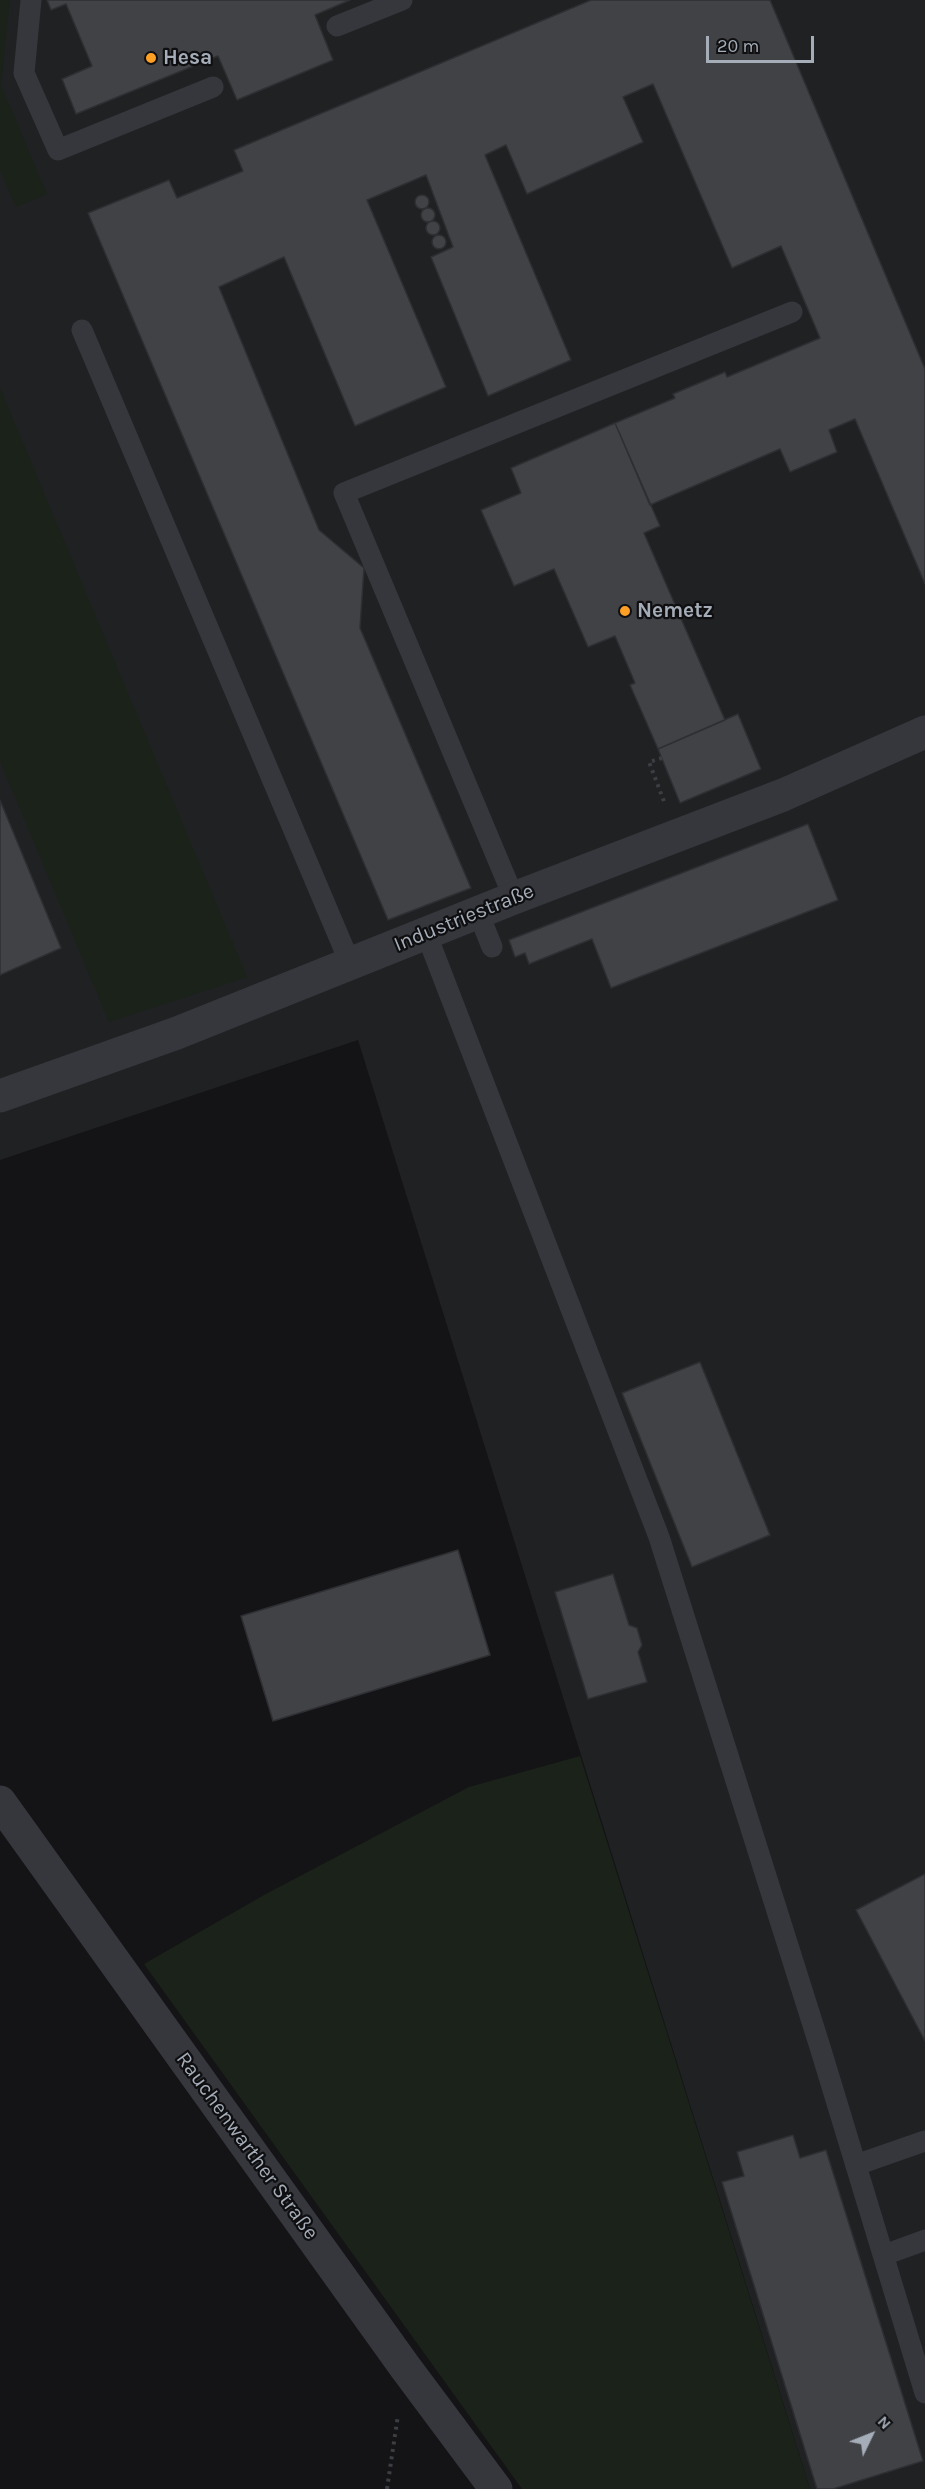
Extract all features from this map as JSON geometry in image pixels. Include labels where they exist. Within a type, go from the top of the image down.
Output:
[{"type":"street","name":"Industriestraße","points":[[1,1093],[177,1033],[478,912],[923,740]]},
{"type":"street","name":"Rauchenwarther Straße","points":[[0,1802],[405,2367],[496,2489]]},
{"type":"lane","points":[[31,0],[24,73],[58,150],[213,87]]},
{"type":"lane","points":[[337,26],[402,0]]},
{"type":"lane","points":[[514,898],[344,493],[792,312]]},
{"type":"lane","points":[[82,330],[350,963]]},
{"type":"lane","points":[[478,912],[492,947]]},
{"type":"lane","points":[[426,933],[659,1537],[924,2384]]},
{"type":"lane","points":[[856,2165],[925,2141]]},
{"type":"lane","points":[[884,2255],[925,2240]]},
{"type":"path","points":[[662,758],[649,762],[677,836]]},
{"type":"path","points":[[387,2489],[405,2367]]},
{"type":"shaded area","points":[[0,0],[925,0],[925,2489],[810,2489],[358,1040],[0,1160]]},
{"type":"shaded area","points":[[0,0],[10,0],[1,85],[47,194],[16,207],[0,170]]},
{"type":"shaded area","points":[[0,388],[247,977],[109,1022],[0,761]]},
{"type":"shaded area","points":[[580,1756],[810,2489],[522,2489],[144,1964],[264,1895],[469,1787]]},
{"type":"building","name":"Hesa","points":[[47,0],[350,0],[315,15],[333,60],[237,100],[218,56],[76,114],[62,79],[92,66],[66,4],[51,10]]},
{"type":"building","points":[[591,0],[770,0],[925,369],[925,584],[855,419],[829,430],[837,452],[790,472],[780,449],[650,505],[615,423],[675,398],[673,394],[725,372],[727,377],[820,338],[781,246],[732,268],[653,84],[623,97],[643,142],[527,194],[506,145],[485,155],[571,360],[488,396],[431,257],[453,247],[426,175],[367,200],[446,387],[355,426],[284,257],[219,287],[319,530],[364,568],[360,628],[471,888],[388,920],[88,213],[169,180],[177,198],[243,171],[234,150]]},
{"type":"building","points":[[422,195],[427,197],[429,202],[427,207],[422,209],[417,207],[415,202],[417,197]]},
{"type":"building","points":[[428,208],[433,210],[435,215],[433,220],[428,222],[423,220],[421,215],[423,210]]},
{"type":"building","points":[[433,221],[438,223],[440,228],[438,233],[433,235],[428,233],[426,228],[428,223]]},
{"type":"building","points":[[439,235],[444,237],[446,242],[444,247],[439,249],[434,247],[432,242],[434,237]]},
{"type":"building","name":"Nemetz","points":[[615,423],[660,526],[644,533],[725,720],[658,749],[630,685],[635,683],[615,636],[588,647],[554,569],[514,586],[481,510],[521,493],[511,468]]},
{"type":"building","points":[[738,714],[761,769],[680,803],[658,749]]},
{"type":"building","points":[[0,800],[61,948],[0,975]]},
{"type":"building","points":[[808,824],[838,900],[611,988],[592,939],[529,964],[525,953],[515,957],[509,940]]},
{"type":"building","points":[[700,1362],[770,1535],[692,1567],[622,1393]]},
{"type":"building","points":[[458,1550],[490,1655],[273,1721],[241,1616]]},
{"type":"building","points":[[613,1574],[629,1625],[637,1628],[642,1645],[638,1652],[647,1682],[588,1699],[555,1592]]},
{"type":"building","points":[[925,1874],[925,2041],[856,1910]]},
{"type":"building","points":[[793,2135],[800,2158],[826,2150],[923,2461],[833,2489],[817,2489],[722,2182],[744,2176],[737,2152]]},
{"type":"place","name":"Hesa","points":[[151,58]]},
{"type":"place","name":"Nemetz","points":[[625,611]]}]
